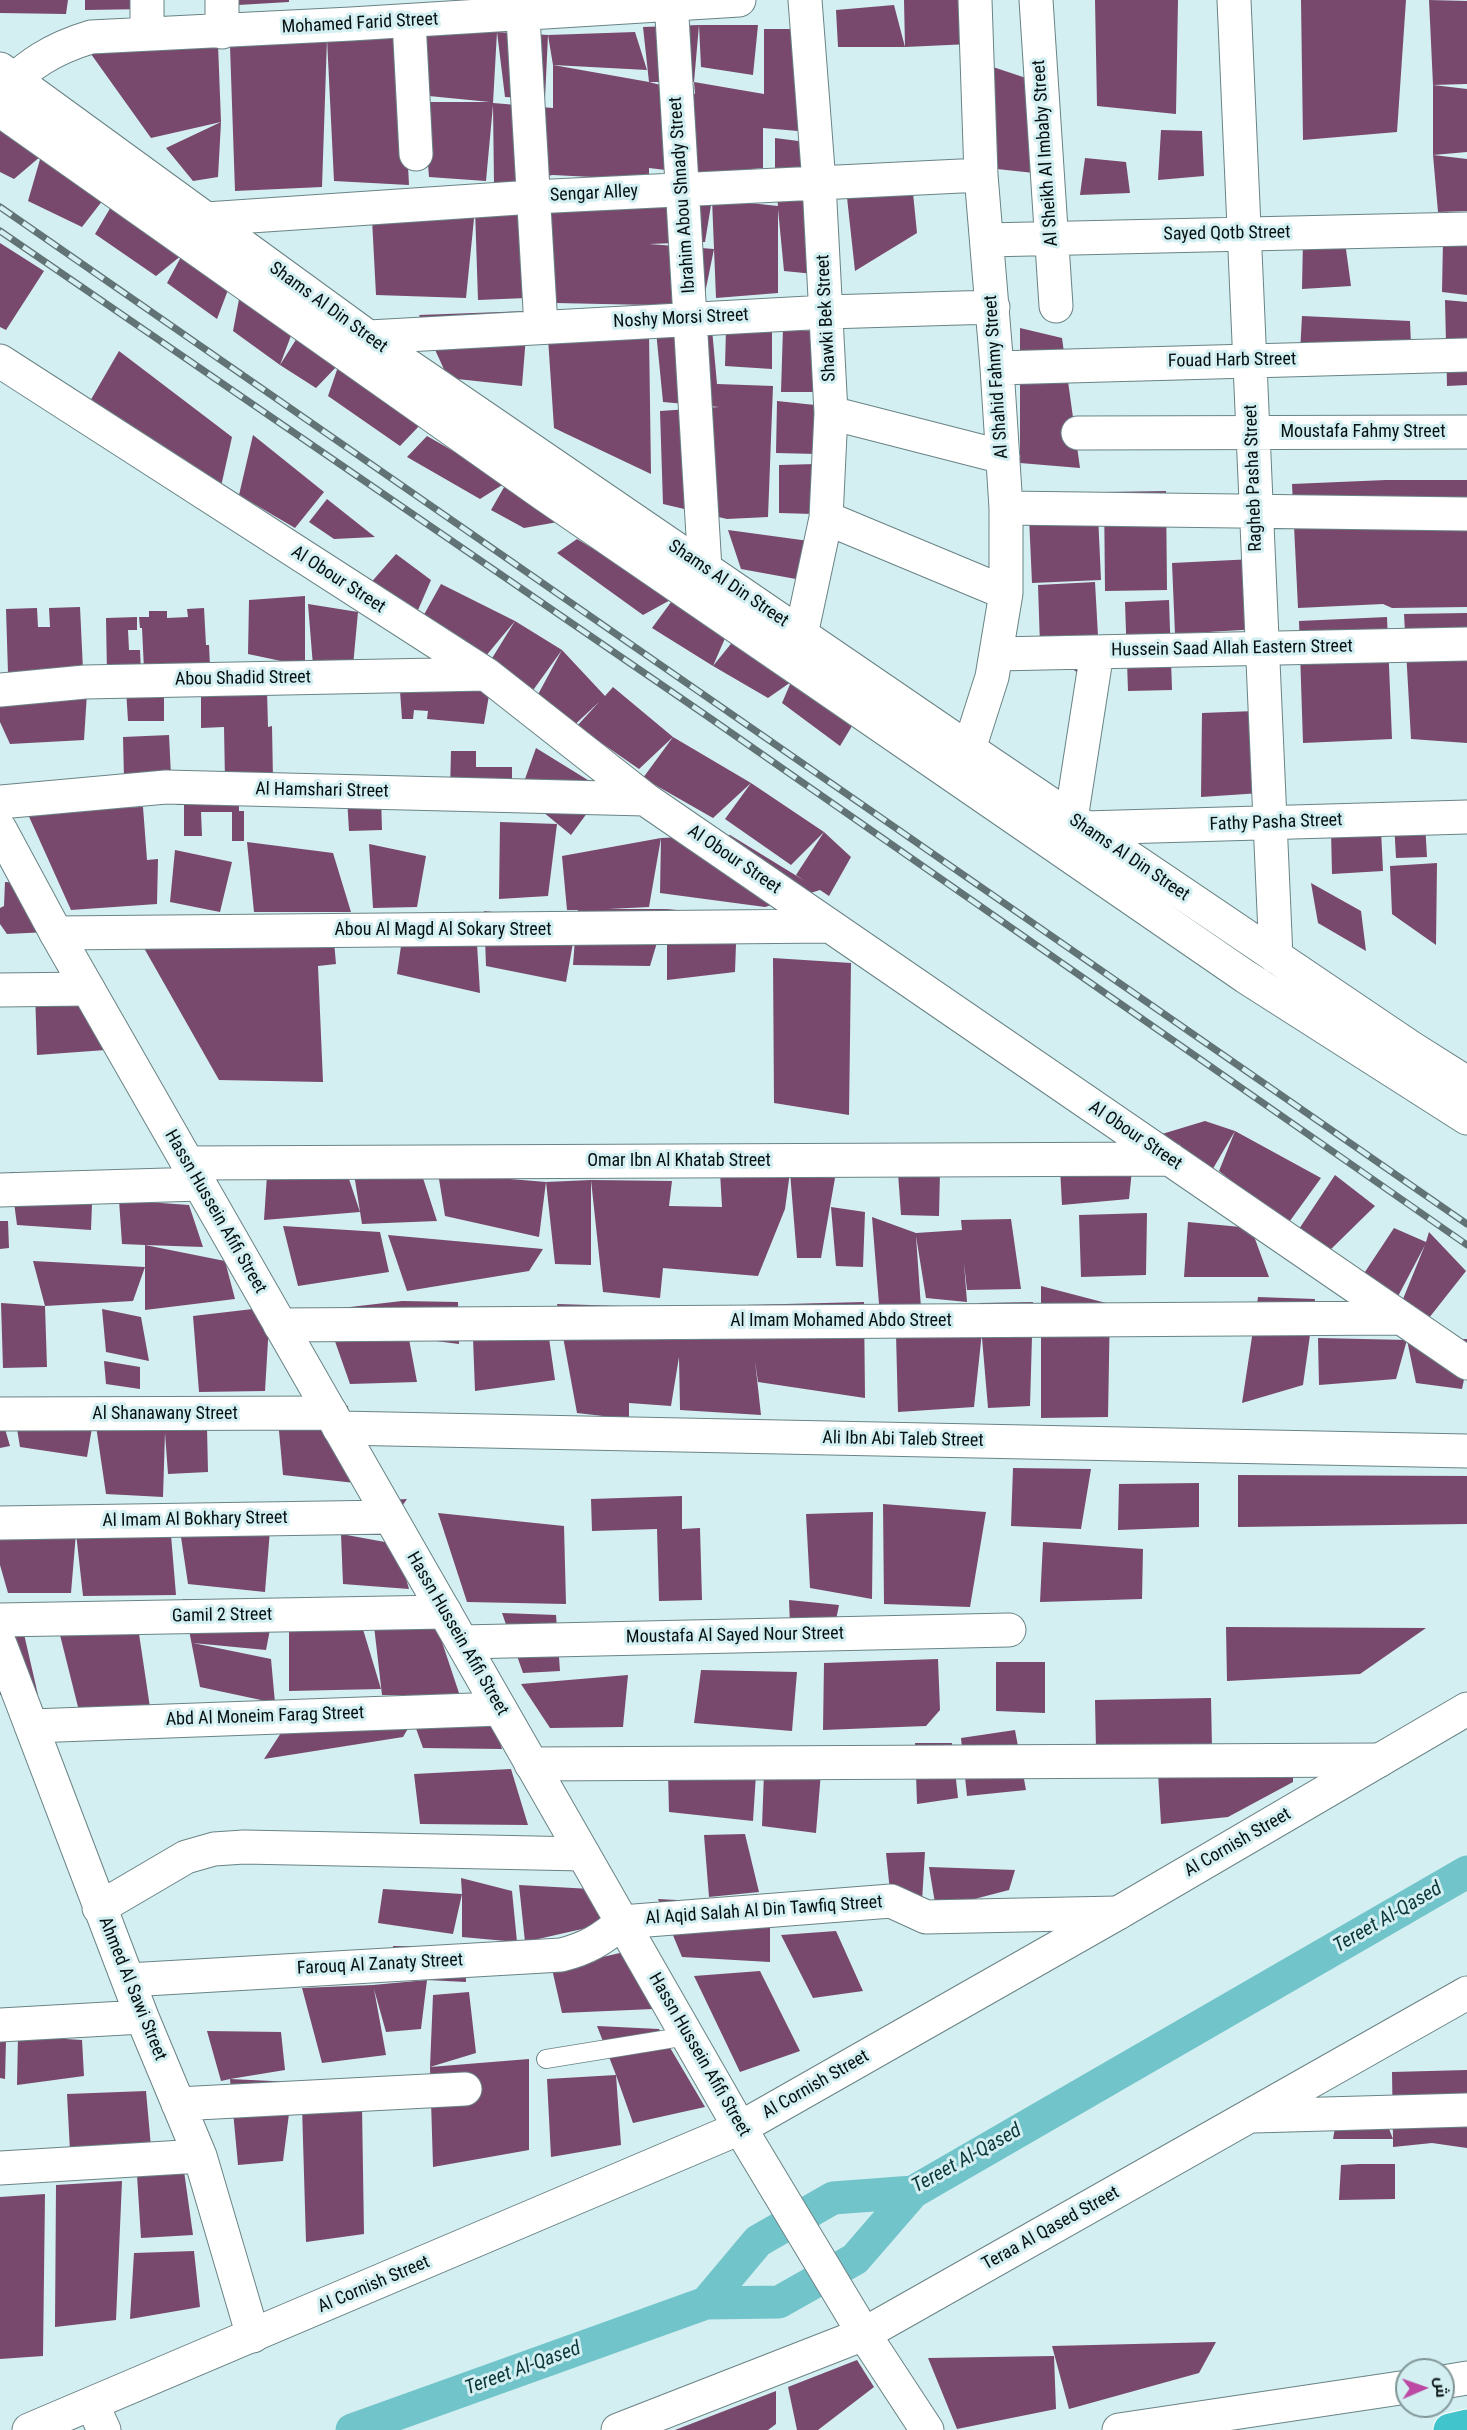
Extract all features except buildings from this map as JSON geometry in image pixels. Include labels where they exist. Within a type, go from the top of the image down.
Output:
[{"type":"highway","points":[[1450,2430],[1467,2426]]},
{"type":"street","points":[[147,0],[147,34]]},
{"type":"street","name":"Mohamed Farid Street","points":[[5,80],[38,59],[73,42],[91,37],[147,34],[222,16],[350,12],[409,21],[458,9],[739,0]]},
{"type":"street","name":"Shawki Bek Street","points":[[801,635],[826,518],[831,413],[819,183],[805,0]]},
{"type":"street","name":"Al Shahid Fahmy Street","points":[[969,749],[983,711],[997,654],[1006,593],[1006,508],[993,307],[981,175],[975,0]]},
{"type":"street","name":"Al Sheikh Al Imbaby Street","points":[[1036,0],[1056,306]]},
{"type":"street","name":"Ragheb Pasha Street","points":[[1234,0],[1275,957]]},
{"type":"street","name":"Ibrahim Abou Shnady Street","points":[[671,2],[705,569]]},
{"type":"street","points":[[523,7],[540,327]]},
{"type":"street","points":[[409,21],[416,154]]},
{"type":"street","name":"Shams Al Din Street","points":[[5,80],[206,219],[369,337],[801,635],[1275,957],[1403,1060],[1467,1118]]},
{"type":"street","name":"Shams Al Din Street","points":[[0,110],[580,519],[1246,977],[1403,1060],[1467,1083]]},
{"type":"street","name":"Sengar Alley","points":[[206,219],[533,197],[981,175]]},
{"type":"street","name":"Sayed Qotb Street","points":[[987,240],[1467,229]]},
{"type":"street","name":"Noshy Morsi Street","points":[[369,337],[827,312],[993,307]]},
{"type":"street","name":"Fouad Harb Street","points":[[997,368],[1467,355]]},
{"type":"street","name":"Al Obour Street","points":[[0,361],[51,396],[486,674],[645,799],[1467,1363]]},
{"type":"street","points":[[831,413],[1002,458]]},
{"type":"street","name":"Moustafa Fahmy Street","points":[[1078,433],[1467,432]]},
{"type":"street","points":[[1006,508],[1467,514]]},
{"type":"street","points":[[826,518],[1006,593]]},
{"type":"street","name":"Hussein Saad Allah Eastern Street","points":[[997,654],[1467,644]]},
{"type":"street","points":[[1078,823],[1097,652]]},
{"type":"street","name":"Abou Shadid Street","points":[[0,690],[85,682],[486,674]]},
{"type":"street","name":"Al Hamshari Street","points":[[0,802],[166,787],[645,799]]},
{"type":"street","name":"Fathy Pasha Street","points":[[1078,823],[1269,823],[1467,817]]},
{"type":"street","name":"Hassn Hussein Afifi Street","points":[[0,829],[56,933],[740,2128],[864,2334],[927,2430]]},
{"type":"street","name":"Abou Al Magd Al Sokary Street","points":[[56,933],[830,926]]},
{"type":"street","points":[[0,990],[88,989]]},
{"type":"street","name":"Omar Ibn Al Khatab Street","points":[[0,1190],[194,1174],[1170,1159]]},
{"type":"street","name":"Al Imam Mohamed Abdo Street","points":[[280,1325],[1401,1318]]},
{"type":"street","name":"Al Shanawany Street","points":[[0,1414],[335,1421]]},
{"type":"street","name":"Ali Ibn Abi Taleb Street","points":[[335,1421],[1467,1451]]},
{"type":"street","name":"Al Imam Al Bokhary Street","points":[[0,1523],[390,1517]]},
{"type":"street","name":"Gamil 2 Street","points":[[0,1620],[445,1612]]},
{"type":"street","name":"Moustafa Al Sayed Nour Street","points":[[462,1642],[1009,1630]]},
{"type":"street","name":"Ahmed Al Sawi Street","points":[[0,1644],[19,1717],[200,2156],[254,2336]]},
{"type":"street","name":"Abd Al Moneim Farag Street","points":[[19,1717],[500,1709]]},
{"type":"street","name":"Al Cornish Street","points":[[29,2430],[98,2417],[254,2336],[740,2128],[1118,1913],[1467,1709]]},
{"type":"street","points":[[531,1764],[1380,1760]]},
{"type":"street","points":[[99,1908],[186,1857],[214,1849],[243,1847],[583,1854]]},
{"type":"street","name":"Al Aqid Salah Al Din Tawfiq Street","points":[[622,1922],[891,1901],[926,1917],[1118,1913]]},
{"type":"street","name":"Farouq Al Zanaty Street","points":[[128,1980],[561,1955],[584,1949],[604,1938],[622,1922]]},
{"type":"street","name":"Teraa Al Qased Street","points":[[618,2430],[864,2334],[1467,1993]]},
{"type":"street","points":[[0,2025],[142,2017]]},
{"type":"street","points":[[178,2104],[465,2088]]},
{"type":"street","points":[[1250,2116],[1467,2110]]},
{"type":"street","points":[[0,2168],[200,2156]]},
{"type":"street","points":[[1119,2430],[1395,2389]]},
{"type":"lane","points":[[546,2059],[687,2036]]},
{"type":"waterway","name":"Tereet Al-Qased","points":[[352,2430],[706,2303],[758,2241],[833,2198],[913,2192],[1467,1872]]},
{"type":"waterway","points":[[706,2303],[779,2302],[855,2259],[913,2192]]},
{"type":"railway","points":[[0,207],[1467,1224]]},
{"type":"railway","points":[[0,231],[707,716],[1467,1245]]}]
